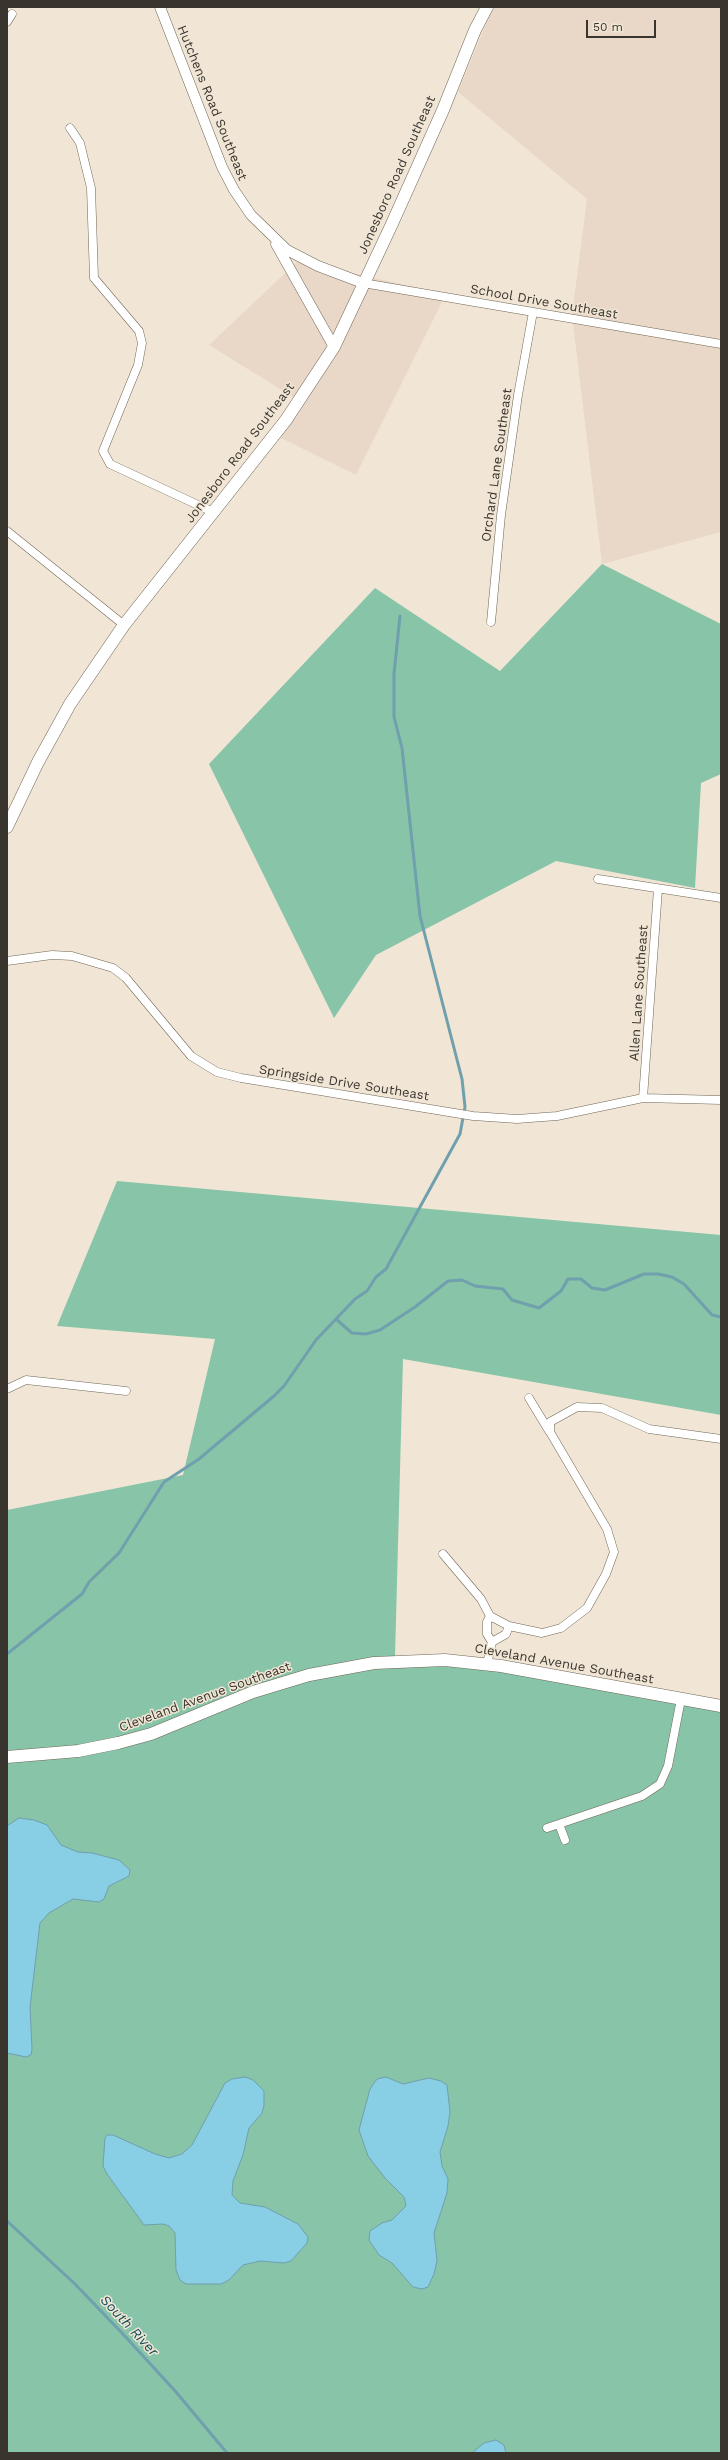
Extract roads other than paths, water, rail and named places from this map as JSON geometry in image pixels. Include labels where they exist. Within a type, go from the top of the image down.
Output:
[{"type":"main road","name":"Jonesboro Road Southeast","points":[[7,827],[38,762],[70,704],[124,625],[286,420],[334,347],[404,197],[443,110],[475,30],[487,7]]},
{"type":"main road","name":"Cleveland Avenue Southeast","points":[[7,1757],[71,1752],[118,1743],[151,1734],[253,1692],[309,1675],[343,1667],[374,1663],[445,1660],[487,1664],[721,1706]]},
{"type":"street","name":"Hutchens Road Southeast","points":[[160,7],[222,167],[234,190],[251,215],[287,250],[318,266],[363,283]]},
{"type":"street","points":[[7,22],[12,14]]},
{"type":"street","points":[[70,128],[80,143],[91,188],[94,278],[139,331],[142,343],[138,365],[103,451],[110,464],[214,512]]},
{"type":"street","points":[[273,238],[334,347]]},
{"type":"street","name":"School Drive Southeast","points":[[363,283],[721,344]]},
{"type":"street","name":"Orchard Lane Southeast","points":[[492,622],[502,515],[518,395],[533,312]]},
{"type":"street","points":[[7,531],[124,625]]},
{"type":"street","points":[[598,880],[658,890],[721,898]]},
{"type":"street","name":"Allen Lane Southeast","points":[[644,1098],[658,890]]},
{"type":"street","name":"Springside Drive Southeast","points":[[7,961],[52,955],[72,956],[113,968],[126,978],[191,1056],[217,1072],[241,1078],[469,1115],[516,1120],[557,1116],[644,1098],[721,1100]]},
{"type":"street","points":[[7,1389],[26,1380],[126,1391]]},
{"type":"street","points":[[443,1554],[481,1599],[490,1616],[509,1626],[542,1633],[561,1628],[577,1618],[587,1608],[596,1594],[614,1552],[607,1529],[529,1398]]},
{"type":"street","points":[[550,1432],[550,1422],[577,1407],[602,1408],[649,1429],[721,1439]]},
{"type":"street","points":[[487,1664],[492,1642],[487,1634],[487,1622],[490,1616]]},
{"type":"street","points":[[492,1642],[506,1634],[509,1626]]},
{"type":"street","points":[[547,1828],[642,1796],[660,1784],[668,1766],[681,1699]]},
{"type":"street","points":[[559,1824],[565,1840]]},
{"type":"water","points":[[19,1818],[34,1820],[47,1825],[61,1845],[78,1852],[92,1853],[119,1860],[130,1870],[129,1876],[109,1886],[104,1899],[99,1902],[73,1899],[49,1913],[40,1923],[30,2007],[32,2049],[31,2055],[26,2057],[7,2053],[7,1826]]},
{"type":"water","points":[[245,2077],[253,2080],[264,2091],[264,2105],[262,2113],[249,2128],[243,2155],[233,2181],[232,2195],[240,2203],[265,2207],[298,2224],[308,2237],[307,2243],[291,2261],[284,2263],[260,2261],[243,2265],[229,2280],[221,2284],[186,2284],[180,2280],[176,2270],[175,2233],[169,2226],[163,2224],[144,2225],[107,2174],[103,2166],[105,2138],[107,2135],[113,2135],[155,2154],[169,2158],[182,2154],[192,2145],[225,2083],[232,2079]]},
{"type":"water","points":[[386,2077],[403,2084],[429,2078],[441,2081],[447,2085],[450,2112],[448,2126],[440,2152],[442,2166],[448,2179],[447,2193],[434,2233],[437,2261],[434,2274],[428,2287],[422,2289],[413,2287],[392,2263],[379,2255],[369,2240],[370,2231],[382,2223],[392,2220],[406,2206],[404,2197],[385,2178],[368,2156],[359,2130],[370,2089],[377,2079]]},
{"type":"water","points":[[496,2440],[504,2445],[506,2453],[472,2453],[484,2443]]},
{"type":"waterway","points":[[7,1654],[82,1594],[89,1582],[119,1553],[164,1482],[199,1459],[274,1396],[284,1386],[316,1340],[355,1299],[367,1291],[376,1277],[386,1269],[460,1134],[465,1107],[462,1079],[420,916],[402,748],[394,717],[394,674],[400,616]]},
{"type":"waterway","points":[[337,1320],[352,1333],[366,1334],[380,1330],[415,1307],[448,1281],[462,1280],[475,1286],[503,1289],[512,1300],[539,1308],[561,1291],[568,1279],[581,1279],[592,1288],[605,1290],[644,1274],[658,1274],[672,1277],[684,1284],[712,1315],[721,1317]]},
{"type":"waterway","name":"South River","points":[[7,2221],[75,2284],[122,2333],[176,2392],[227,2453]]}]
